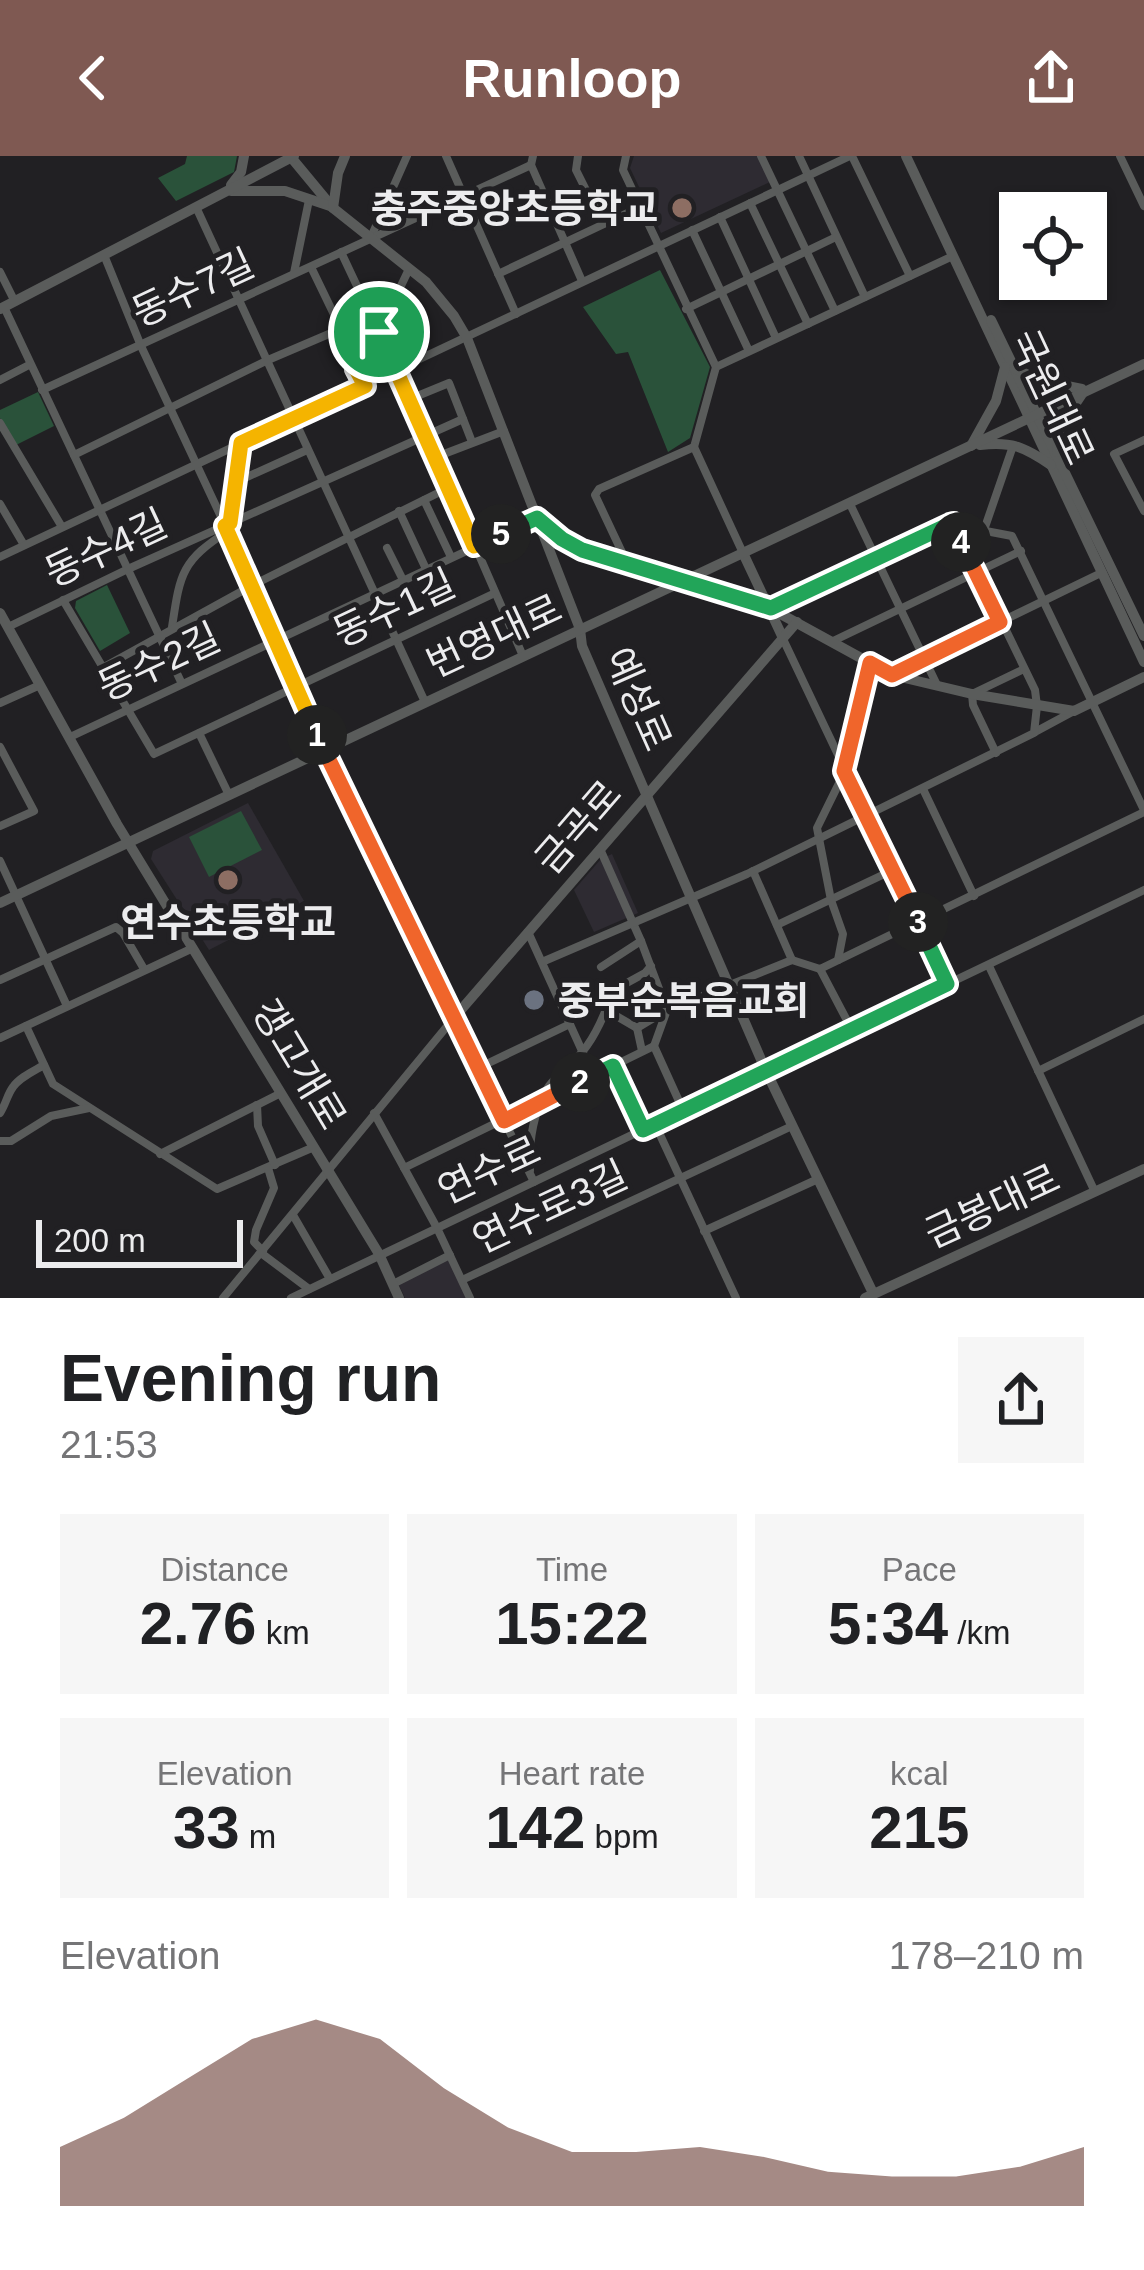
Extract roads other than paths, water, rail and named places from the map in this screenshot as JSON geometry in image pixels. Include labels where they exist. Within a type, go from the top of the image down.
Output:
[{"type":"street","points":[[227,191],[241,172],[244,156]]},
{"type":"street","points":[[227,191],[285,191],[333,208],[345,156]]},
{"type":"street","points":[[370,238],[407,156]]},
{"type":"street","points":[[446,156],[516,314]]},
{"type":"street","points":[[578,156],[576,170],[603,224]]},
{"type":"street","points":[[626,156],[623,170],[716,367],[694,447],[947,984]]},
{"type":"street","points":[[761,156],[835,311]]},
{"type":"street","points":[[799,156],[865,297]]},
{"type":"street","points":[[0,557],[851,156],[910,276]]},
{"type":"street","name":"국원대로","points":[[909,156],[1010,367]]},
{"type":"street","name":"국원대로","points":[[909,156],[1144,636]]},
{"type":"street","points":[[1120,156],[1144,206]]},
{"type":"street","points":[[6,306],[292,157]]},
{"type":"street","name":"예성로","points":[[292,157],[333,208],[439,296],[467,338],[580,629],[582,646],[869,1296]]},
{"type":"street","points":[[532,160],[582,281]]},
{"type":"street","name":"동수7길","points":[[41,390],[464,196],[532,160]]},
{"type":"street","points":[[294,273],[309,198]]},
{"type":"street","points":[[750,203],[808,324]]},
{"type":"street","points":[[196,207],[424,702]]},
{"type":"street","points":[[498,274],[640,208]]},
{"type":"street","points":[[720,217],[776,338]]},
{"type":"street","points":[[692,230],[749,351]]},
{"type":"street","points":[[686,309],[836,236]]},
{"type":"street","points":[[341,252],[523,656]]},
{"type":"street","points":[[104,256],[323,750],[532,1178]]},
{"type":"street","points":[[716,367],[953,256]]},
{"type":"street","points":[[311,267],[340,328]]},
{"type":"street","points":[[365,386],[356,369],[409,267]]},
{"type":"street","points":[[0,272],[6,306],[29,364],[182,684]]},
{"type":"street","points":[[74,455],[268,360],[371,316]]},
{"type":"street","points":[[0,380],[29,364]]},
{"type":"street","name":"번영대로","points":[[0,903],[1144,364]]},
{"type":"street","points":[[1010,367],[1037,380],[1086,390],[1060,427],[1054,460],[1003,442],[970,446],[1010,367]]},
{"type":"street","points":[[410,400],[449,382],[472,442]]},
{"type":"street","name":"동수4길","points":[[8,627],[463,418]]},
{"type":"street","points":[[0,423],[62,527]]},
{"type":"street","points":[[436,457],[504,431]]},
{"type":"street","points":[[1144,440],[1114,454],[1144,511]]},
{"type":"street","points":[[172,627],[178,589],[192,556],[228,527],[241,443]]},
{"type":"street","points":[[984,530],[1013,445]]},
{"type":"street","points":[[627,563],[596,495],[599,489],[694,447]]},
{"type":"street","points":[[236,482],[308,450]]},
{"type":"street","name":"국원대로","points":[[1054,460],[1144,662]]},
{"type":"street","points":[[104,667],[172,627],[450,487]]},
{"type":"street","points":[[424,500],[451,557]]},
{"type":"street","points":[[0,503],[24,545]]},
{"type":"street","points":[[850,505],[937,685]]},
{"type":"street","points":[[399,512],[426,569]]},
{"type":"street","points":[[537,518],[570,544],[768,607],[892,675],[1074,711]]},
{"type":"street","name":"동수2길","points":[[70,737],[537,518]]},
{"type":"street","points":[[954,523],[1036,694],[1034,733]]},
{"type":"street","points":[[637,1028],[667,1010],[792,960],[820,969],[1144,811],[1012,536],[954,523],[768,607]]},
{"type":"street","points":[[388,548],[403,580]]},
{"type":"street","points":[[830,642],[1021,551]]},
{"type":"street","points":[[892,675],[1101,573]]},
{"type":"street","name":"동수1길","points":[[63,600],[154,754],[495,593]]},
{"type":"street","name":"갱고개로","points":[[0,613],[128,843],[380,1254],[400,1298]]},
{"type":"street","name":"금곡로","points":[[223,1298],[453,1019],[797,622]]},
{"type":"street","points":[[838,961],[843,934],[817,828],[844,771],[870,663]]},
{"type":"street","points":[[972,694],[1024,669]]},
{"type":"street","points":[[542,962],[753,871],[1144,677]]},
{"type":"street","points":[[0,703],[40,685]]},
{"type":"street","points":[[972,694],[996,753]]},
{"type":"street","points":[[199,734],[229,795]]},
{"type":"street","points":[[0,747],[34,811],[0,826]]},
{"type":"street","points":[[923,789],[974,896]]},
{"type":"street","points":[[404,1168],[653,1046],[667,1010],[599,848]]},
{"type":"street","points":[[0,861],[67,1006]]},
{"type":"street","points":[[777,925],[892,870]]},
{"type":"street","points":[[753,871],[792,960]]},
{"type":"street","name":"연수로","points":[[291,1298],[532,1178],[656,1124],[1144,890]]},
{"type":"street","points":[[0,980],[116,928],[144,970]]},
{"type":"street","points":[[528,932],[593,1076]]},
{"type":"street","points":[[601,967],[641,941]]},
{"type":"street","points":[[0,1038],[194,947]]},
{"type":"street","points":[[532,1178],[528,1150],[538,1103],[583,1052],[614,990],[650,966]]},
{"type":"street","points":[[988,966],[1095,1192]]},
{"type":"street","points":[[820,969],[852,1030]]},
{"type":"street","points":[[606,1010],[637,1028],[642,1052]]},
{"type":"street","points":[[1038,1071],[1144,1019]]},
{"type":"street","points":[[478,1068],[570,1024]]},
{"type":"street","points":[[26,1026],[53,1084],[218,1189],[314,1147]]},
{"type":"street","points":[[653,1046],[683,1110]]},
{"type":"street","points":[[0,1113],[17,1082],[44,1065]]},
{"type":"street","points":[[613,1066],[643,1130]]},
{"type":"street","points":[[160,1154],[281,1093]]},
{"type":"street","points":[[257,1105],[274,1189],[254,1243],[309,1289]]},
{"type":"street","points":[[0,1141],[11,1141],[51,1116],[90,1108]]},
{"type":"street","points":[[374,1113],[470,1298]]},
{"type":"street","points":[[656,1124],[736,1298]]},
{"type":"street","name":"연수로3길","points":[[462,1280],[793,1126]]},
{"type":"street","name":"금봉대로","points":[[869,1296],[1144,1169]]},
{"type":"street","points":[[704,1231],[818,1179]]},
{"type":"street","points":[[293,1215],[330,1279]]},
{"type":"street","points":[[393,1284],[450,1255]]},
{"type":"place","name":"충주중앙초등학교","points":[[682,208]]},
{"type":"place","name":"연수초등학교","points":[[228,880]]},
{"type":"place","name":"중부순복음교회","points":[[534,1000]]}]
